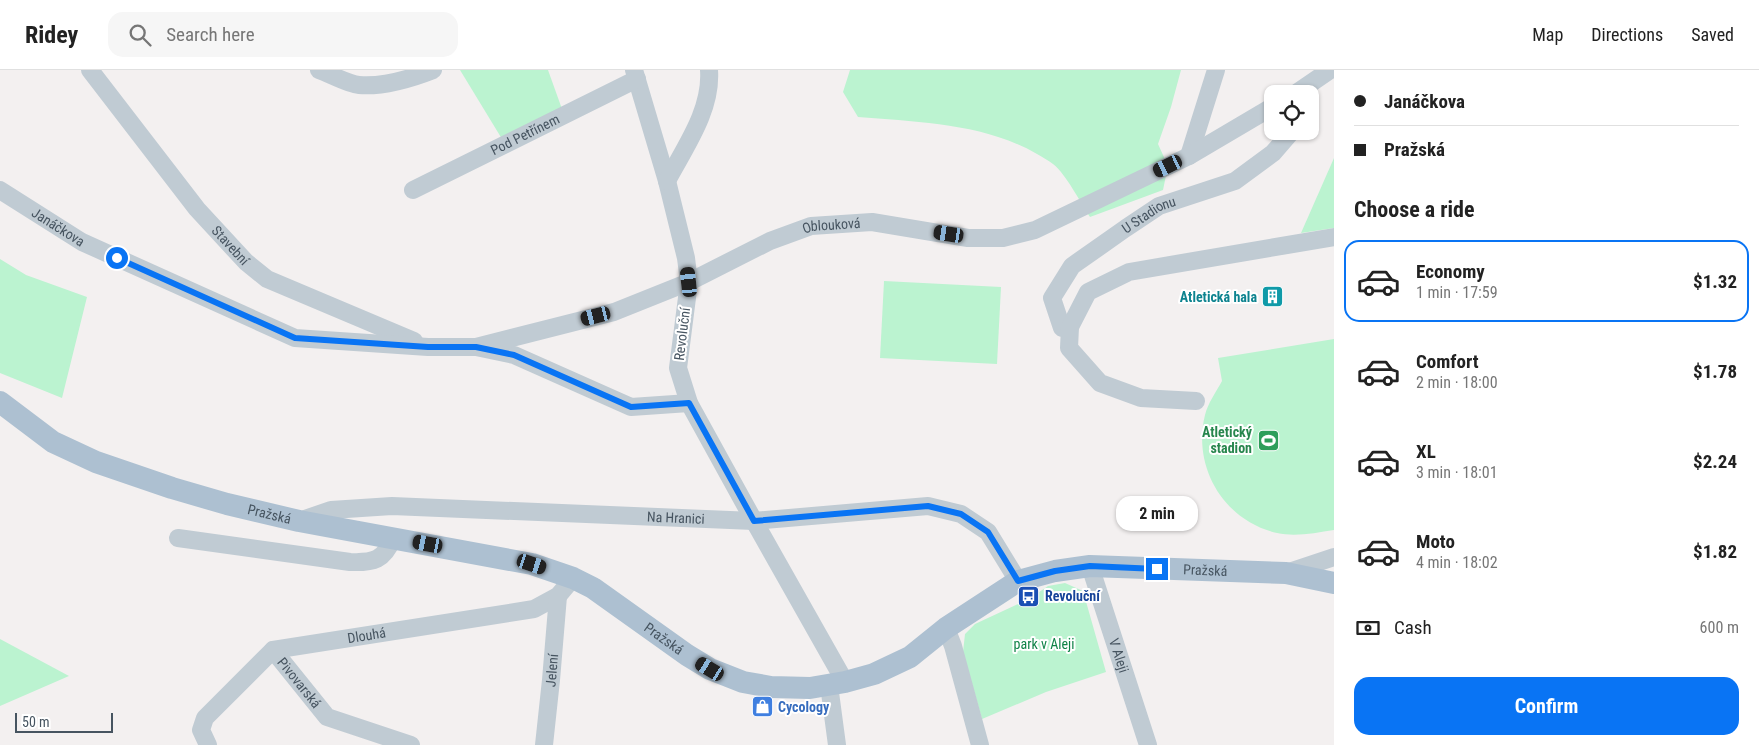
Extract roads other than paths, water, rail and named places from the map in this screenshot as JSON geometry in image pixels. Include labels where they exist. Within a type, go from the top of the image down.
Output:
[{"type":"main road","name":"Pražská","points":[[0,402],[53,442],[96,462],[172,488],[227,504],[299,521],[532,564],[573,578],[593,588],[687,655],[710,669],[743,682],[771,687],[792,688],[837,684],[874,674],[910,657],[946,628],[1018,581],[1055,571],[1090,566],[1286,573],[1334,583]]},
{"type":"street","name":"Stavební","points":[[90,70],[198,208],[246,262],[267,279],[428,347]]},
{"type":"street","points":[[319,70],[357,78],[392,82],[433,70]]},
{"type":"street","points":[[667,181],[703,112],[710,80],[709,70]]},
{"type":"street","points":[[1189,156],[1216,70]]},
{"type":"street","points":[[1311,85],[1330,70]]},
{"type":"street","name":"Revoluční","points":[[636,75],[667,181],[686,258],[689,282],[678,368],[689,403],[754,521],[837,684],[837,745]]},
{"type":"street","name":"Pod Petřínem","points":[[414,190],[636,75]]},
{"type":"street","name":"Oblouková","points":[[476,347],[614,312],[689,282],[770,241],[810,226],[872,222],[968,238],[1003,238],[1035,230],[1189,156],[1264,112]]},
{"type":"street","name":"U Stadionu","points":[[1070,327],[1062,328],[1052,298],[1072,266],[1159,206],[1235,181],[1273,153],[1284,140]]},
{"type":"street","name":"Janáčkova","points":[[0,190],[82,242],[295,338],[428,347],[476,347],[514,355],[631,407],[689,403]]},
{"type":"street","points":[[1196,401],[1141,398],[1100,384],[1069,348],[1070,327],[1088,292],[1129,272],[1334,237]]},
{"type":"street","name":"Na Hranici","points":[[299,521],[331,510],[392,506],[754,521],[928,506],[961,514],[988,532],[1018,581]]},
{"type":"street","points":[[178,538],[369,563],[380,557],[388,549],[393,538]]},
{"type":"street","points":[[1286,573],[1334,557]]},
{"type":"street","name":"V Aleji","points":[[1090,566],[1148,745]]},
{"type":"street","name":"Dlouhá","points":[[273,650],[534,609],[558,596],[573,578]]},
{"type":"street","name":"Jelení","points":[[544,745],[558,596]]},
{"type":"street","points":[[946,628],[953,646],[980,745]]},
{"type":"street","points":[[203,740],[205,718],[273,650]]},
{"type":"street","name":"Pivovarská","points":[[273,650],[327,717],[411,745]]},
{"type":"place","name":"Atletická hala","points":[[1273,297]]},
{"type":"place","name":"Atletický stadion","points":[[1268,440]]},
{"type":"place","name":"Revoluční","points":[[1029,596]]},
{"type":"place","name":"Cycology","points":[[762,707]]},
{"type":"park label","name":"park v Aleji","points":[[1044,644]]}]
